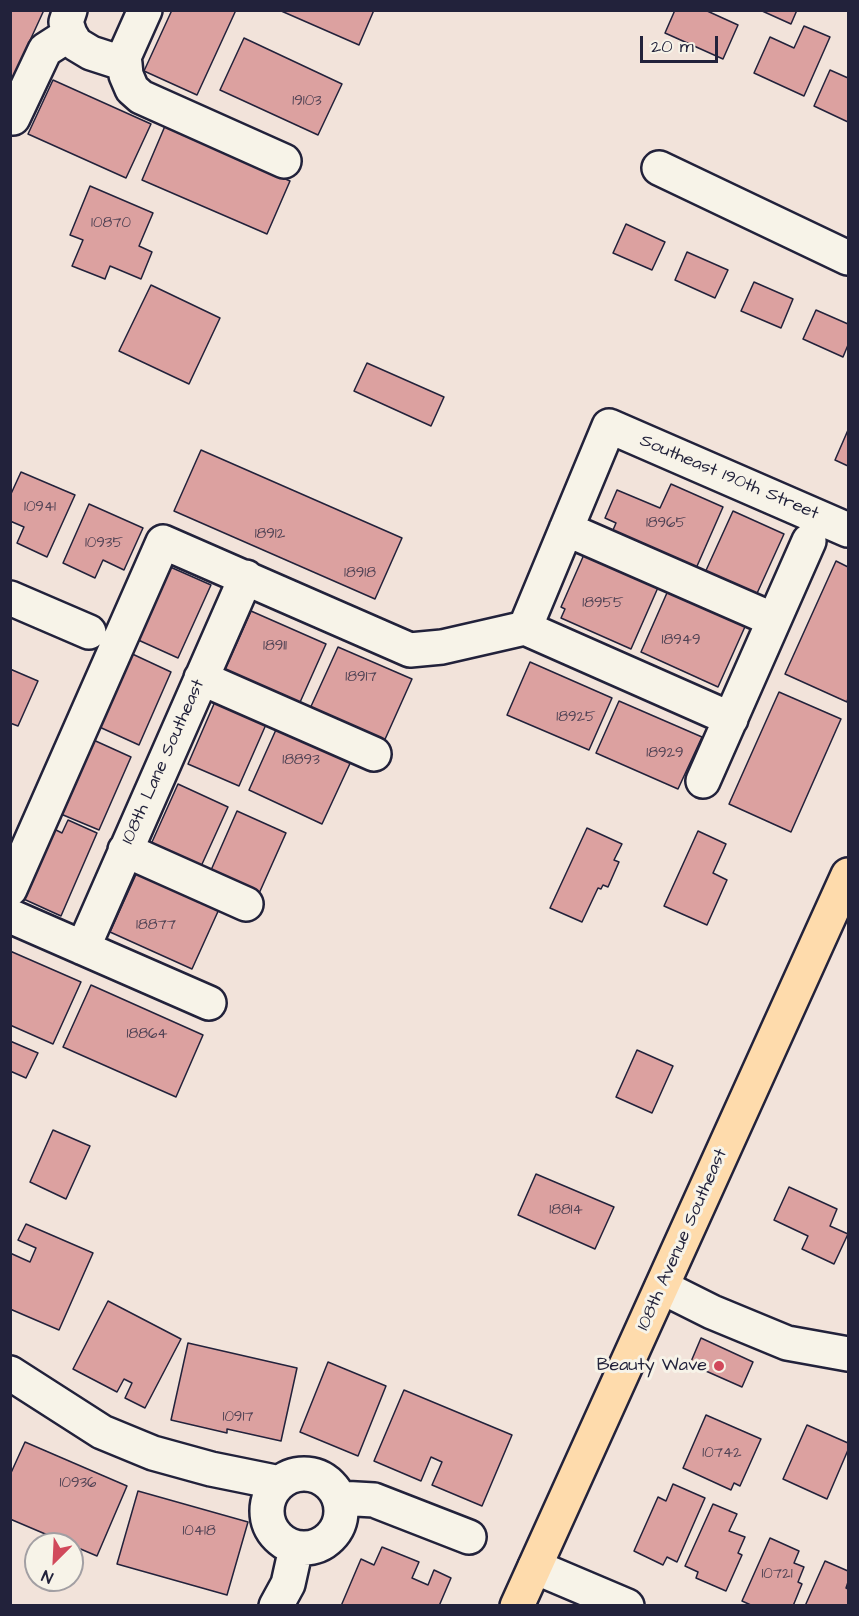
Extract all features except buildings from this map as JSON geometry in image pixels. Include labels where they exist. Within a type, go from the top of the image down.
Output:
[{"type":"main road","name":"108th Avenue Southeast","points":[[517,1605],[849,875]]},
{"type":"street","points":[[145,10],[124,57],[126,75],[132,88],[141,97],[284,161]]},
{"type":"street","points":[[70,22],[76,44],[91,53],[125,64]]},
{"type":"street","points":[[13,118],[45,50],[70,22]]},
{"type":"street","points":[[659,168],[849,258]]},
{"type":"street","name":"Southeast 190th Street","points":[[566,529],[609,426],[849,530]]},
{"type":"street","points":[[525,628],[566,529],[774,620]]},
{"type":"street","points":[[703,781],[809,541]]},
{"type":"street","points":[[10,889],[163,542],[410,650],[442,647],[525,628],[731,719]]},
{"type":"street","name":"108th Lane Southeast","points":[[83,948],[246,577]]},
{"type":"street","points":[[10,598],[89,632]]},
{"type":"street","points":[[201,678],[374,754]]},
{"type":"street","points":[[125,850],[246,904]]},
{"type":"street","points":[[10,916],[209,1003]]},
{"type":"street","points":[[662,1287],[712,1312],[787,1343],[849,1354]]},
{"type":"street","points":[[10,1373],[102,1432],[132,1445],[211,1469],[280,1482]]},
{"type":"street","points":[[302,1474],[313,1475],[324,1480],[339,1498],[340,1520],[336,1531],[318,1546],[296,1548],[276,1536],[270,1526],[267,1514],[268,1503],[280,1482],[290,1477],[302,1474]]},
{"type":"street","points":[[339,1498],[374,1500],[470,1537]]},
{"type":"street","points":[[276,1605],[288,1584],[296,1548]]},
{"type":"street","points":[[535,1567],[627,1605]]},
{"type":"place","name":"Beauty Wave","points":[[719,1366]]}]
